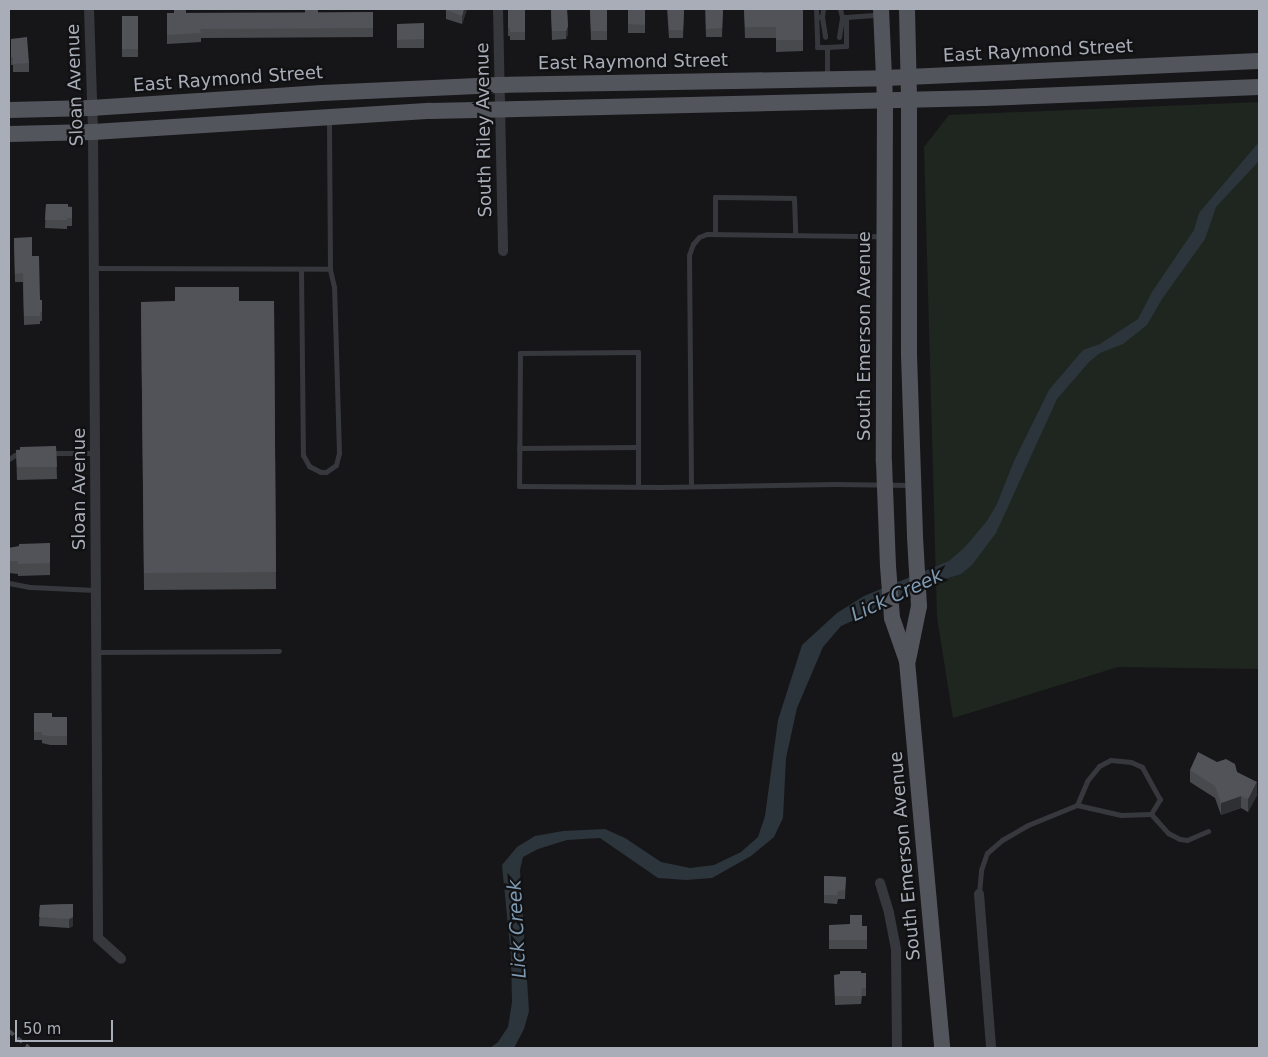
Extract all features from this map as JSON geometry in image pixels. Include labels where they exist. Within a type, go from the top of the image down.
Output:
[{"type":"main road","name":"South Emerson Avenue","points":[[907,9],[909,77],[909,346],[916,555],[920,606],[907,660]]},
{"type":"main road","name":"South Emerson Avenue","points":[[881,12],[885,78],[884,485],[888,566],[892,618],[907,660],[942,1048]]},
{"type":"main road","name":"East Raymond Street","points":[[9,110],[91,108],[322,93],[499,85],[885,78],[1259,61]]},
{"type":"main road","points":[[9,134],[93,132],[329,117],[500,110],[909,100],[1259,87]]},
{"type":"street","name":"Sloan Avenue","points":[[89,9],[93,132],[98,938],[121,959]]},
{"type":"street","name":"South Riley Avenue","points":[[498,9],[503,251]]},
{"type":"street","points":[[880,883],[889,913],[896,950],[897,1048]]},
{"type":"street","points":[[979,894],[991,1048]]},
{"type":"lane","points":[[816,9],[825,37]]},
{"type":"lane","points":[[839,37],[845,9]]},
{"type":"lane","points":[[824,10],[819,18],[817,46],[846,46],[844,17],[839,10]]},
{"type":"lane","points":[[844,17],[881,12]]},
{"type":"lane","points":[[839,25],[844,17]]},
{"type":"lane","points":[[819,18],[825,25]]},
{"type":"lane","points":[[827,46],[828,78]]},
{"type":"lane","points":[[301,269],[303,455],[309,466],[320,472],[331,470],[336,465],[339,453],[334,287],[330,269],[329,117]]},
{"type":"lane","points":[[715,234],[715,197],[794,198],[795,235]]},
{"type":"lane","points":[[691,485],[690,255],[693,244],[699,237],[715,234],[884,236]]},
{"type":"lane","points":[[94,268],[330,269]]},
{"type":"lane","points":[[638,486],[638,352],[520,353],[519,486],[638,486],[691,485],[914,485]]},
{"type":"lane","points":[[519,448],[638,447]]},
{"type":"lane","points":[[44,454],[95,453]]},
{"type":"lane","points":[[9,459],[15,455],[25,455]]},
{"type":"lane","points":[[9,583],[30,587],[96,590]]},
{"type":"lane","points":[[96,652],[279,651]]},
{"type":"lane","points":[[1077,805],[1087,781],[1100,766],[1110,760],[1131,762],[1142,767],[1160,799],[1151,814]]},
{"type":"lane","points":[[979,894],[981,870],[987,853],[1002,840],[1028,825],[1077,805],[1121,815],[1151,814]]},
{"type":"lane","points":[[1151,814],[1168,833],[1180,839],[1187,840],[1208,831]]},
{"type":"shaded area","points":[[1259,102],[1259,669],[1118,667],[953,718],[937,617],[924,147],[949,115]]},
{"type":"water","name":"Lick Creek","points":[[1259,142],[1259,161],[1216,207],[1205,239],[1162,299],[1147,325],[1123,344],[1100,353],[1089,362],[1057,399],[996,533],[972,565],[961,574],[945,579],[841,626],[823,647],[797,708],[786,758],[783,818],[774,837],[751,856],[712,878],[686,880],[658,878],[600,838],[567,840],[538,849],[523,857],[520,870],[529,1011],[524,1029],[514,1048],[490,1048],[498,1042],[508,1027],[512,1002],[511,956],[502,865],[517,847],[535,836],[563,831],[605,829],[625,838],[661,862],[690,868],[714,865],[741,852],[758,837],[765,816],[778,720],[802,645],[837,613],[864,596],[949,561],[965,547],[987,521],[997,504],[1014,461],[1049,390],[1083,350],[1100,344],[1138,319],[1152,292],[1194,230],[1199,213]]},
{"type":"building","points":[[174,9],[186,9],[186,13],[305,13],[305,9],[318,9],[318,13],[373,12],[373,28],[200,29],[201,33],[167,35],[167,13],[174,13]]},
{"type":"building","points":[[447,9],[464,9],[462,16]]},
{"type":"building","points":[[508,9],[525,9],[525,32],[510,32],[510,28],[508,28]]},
{"type":"building","points":[[551,9],[567,9],[568,26],[566,31],[552,31]]},
{"type":"building","points":[[590,9],[607,9],[607,31],[591,31]]},
{"type":"building","points":[[628,9],[645,9],[645,25],[628,24]]},
{"type":"building","points":[[668,9],[684,9],[683,30],[669,30]]},
{"type":"building","points":[[706,9],[723,9],[722,28],[706,29]]},
{"type":"building","points":[[744,9],[803,9],[803,40],[776,40],[776,27],[745,27]]},
{"type":"building","points":[[122,16],[138,16],[138,49],[122,49]]},
{"type":"building","points":[[424,23],[424,39],[397,40],[397,24]]},
{"type":"building","points":[[27,37],[29,63],[13,64],[11,39]]},
{"type":"building","points":[[46,204],[68,204],[68,207],[72,207],[72,218],[67,218],[67,220],[45,220]]},
{"type":"building","points":[[32,237],[32,256],[39,256],[42,312],[40,312],[40,316],[24,316],[23,273],[15,274],[14,238]]},
{"type":"building","points":[[175,287],[239,287],[239,301],[274,301],[276,572],[144,573],[141,302],[175,301]]},
{"type":"building","points":[[56,446],[57,467],[17,467],[16,450],[20,450],[20,447]]},
{"type":"building","points":[[50,543],[50,563],[18,564],[18,561],[9,561],[9,548],[19,546],[19,544]]},
{"type":"building","points":[[34,713],[52,713],[52,717],[67,717],[67,736],[50,736],[42,735],[42,732],[34,732]]},
{"type":"building","points":[[1198,752],[1217,762],[1226,759],[1235,764],[1237,772],[1257,782],[1248,799],[1241,796],[1221,803],[1215,786],[1190,770]]},
{"type":"building","points":[[824,876],[846,877],[845,890],[838,891],[837,895],[824,895]]},
{"type":"building","points":[[73,904],[73,917],[69,919],[39,917],[40,905]]},
{"type":"building","points":[[850,915],[862,915],[862,926],[867,926],[867,940],[829,940],[829,925],[850,924]]},
{"type":"building","points":[[840,971],[861,971],[861,973],[866,973],[866,988],[862,988],[861,996],[835,996],[834,975],[840,974]]},
{"type":"railway","points":[[9,1031],[29,1048]]}]
